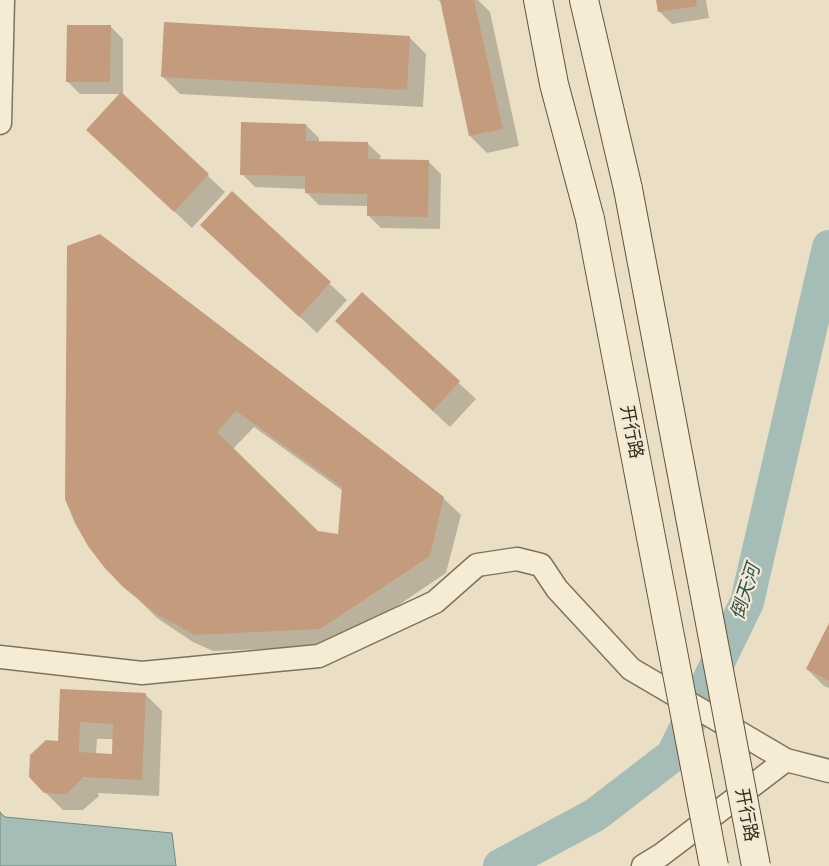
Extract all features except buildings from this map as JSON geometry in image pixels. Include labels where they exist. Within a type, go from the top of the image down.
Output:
[{"type":"main road","name":"开行路","points":[[538,0],[554,84],[590,219],[714,866]]},
{"type":"main road","name":"开行路","points":[[584,0],[628,189],[756,866]]},
{"type":"street","points":[[0,123],[3,0]]},
{"type":"street","points":[[0,657],[142,673],[319,656],[435,602],[476,565],[516,558],[541,565],[558,589],[631,669],[750,737],[786,760],[829,771]]},
{"type":"street","points":[[643,866],[661,855],[786,760]]},
{"type":"water","points":[[0,812],[5,817],[172,833],[176,866],[0,866]]},
{"type":"waterway","name":"倒天河","points":[[500,866],[595,815],[673,755],[747,602],[829,247]]}]
